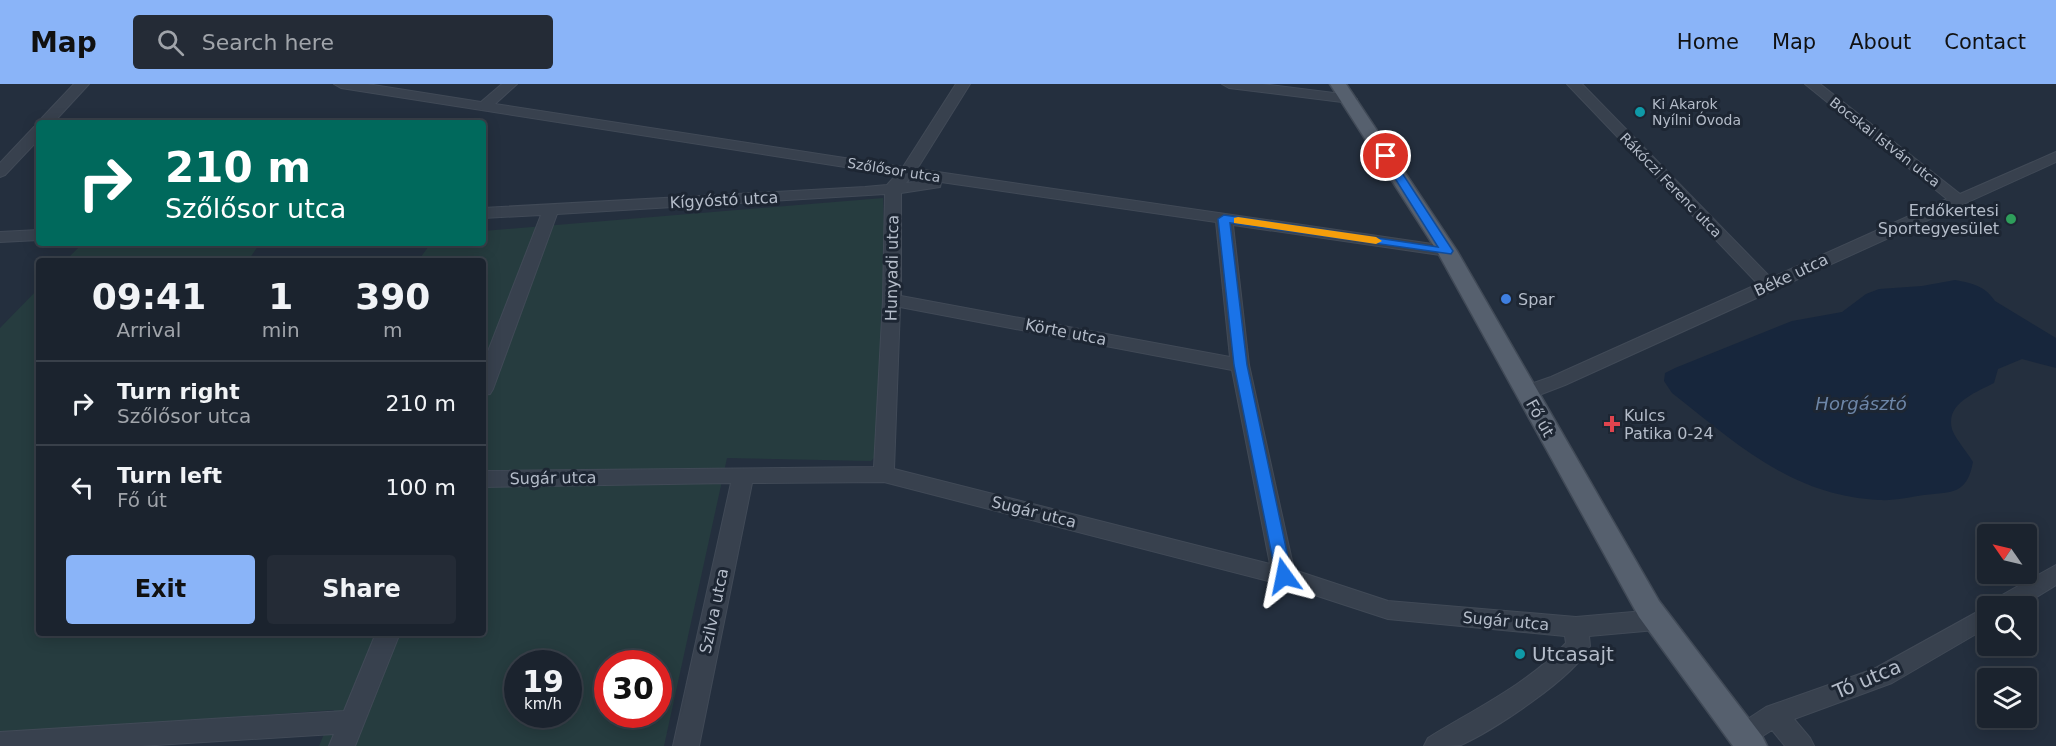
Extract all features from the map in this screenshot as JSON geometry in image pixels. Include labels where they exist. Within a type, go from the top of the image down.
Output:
[{"type":"main road","name":"Fő út","points":[[1344,92],[1447,251],[1656,620],[1747,741]]},
{"type":"street","points":[[48,120],[82,84]]},
{"type":"street","name":"Szőlősor utca","points":[[341,84],[965,181],[1447,251]]},
{"type":"street","points":[[484,105],[510,84]]},
{"type":"street","points":[[893,188],[908,172],[963,84]]},
{"type":"street","points":[[1229,84],[1344,92]]},
{"type":"street","name":"Rákóczi Ferenc utca","points":[[1574,84],[1768,285]]},
{"type":"street","name":"Bocskai István utca","points":[[1812,84],[1958,200]]},
{"type":"street","points":[[0,172],[36,133]]},
{"type":"street","name":"Béke utca","points":[[1526,393],[1558,381],[2056,156]]},
{"type":"street","name":"Kígyóstó utca","points":[[486,213],[854,192],[965,181]]},
{"type":"street","name":"Hunyadi utca","points":[[884,474],[892,300],[893,188]]},
{"type":"street","points":[[486,381],[550,209]]},
{"type":"street","points":[[1224,219],[1240,365],[1284,576]]},
{"type":"street","points":[[0,237],[36,235]]},
{"type":"street","name":"Körte utca","points":[[892,300],[1240,365]]},
{"type":"street","name":"Sugár utca","points":[[486,479],[884,474],[1284,576],[1388,610],[1576,627],[1656,620]]},
{"type":"street","name":"Szilva utca","points":[[686,746],[743,476]]},
{"type":"street","points":[[2020,596],[2056,574]]},
{"type":"street","name":"Tó utca","points":[[1747,741],[1774,715],[1883,676],[1977,621]]},
{"type":"street","points":[[1437,746],[1524,691],[1568,659],[1578,646],[1576,627]]},
{"type":"street","points":[[342,746],[387,636]]},
{"type":"street","points":[[1774,715],[1801,746]]},
{"type":"street","points":[[0,743],[352,722]]},
{"type":"green space","points":[[883,198],[889,378],[886,446],[871,461],[727,458],[672,709],[672,650],[594,650],[594,728],[668,728],[664,746],[319,746],[334,710],[0,734],[0,328],[36,291],[36,636],[486,636],[486,258],[420,258],[429,246],[486,246],[486,231]]},
{"type":"green space","points":[[80,246],[258,246],[250,258],[68,258]]},
{"type":"water","name":"Horgásztó","points":[[1955,280],[1982,289],[1995,301],[2056,338],[2056,368],[2022,359],[1998,369],[1994,383],[1958,405],[1951,420],[1952,429],[1973,462],[1963,486],[1951,492],[1885,500],[1848,496],[1819,489],[1792,478],[1743,448],[1672,393],[1664,381],[1665,373],[1675,368],[1792,321],[1842,312],[1866,294],[1879,289],[1922,286]]},
{"type":"slow traffic","points":[[1238,221],[1376,241]]},
{"type":"place","name":"Ki Akarok Nyílni Óvoda","points":[[1640,112]]},
{"type":"place","name":"Erdőkertesi Sportegyesület","points":[[2011,219]]},
{"type":"place","name":"Spar","points":[[1506,299]]},
{"type":"place","name":"Kulcs Patika 0-24","points":[[1612,424]]},
{"type":"place","name":"Utcasajt","points":[[1520,654]]},
{"type":"route","points":[[1284,576],[1240,365],[1224,219],[1447,251],[1386,156]]}]
